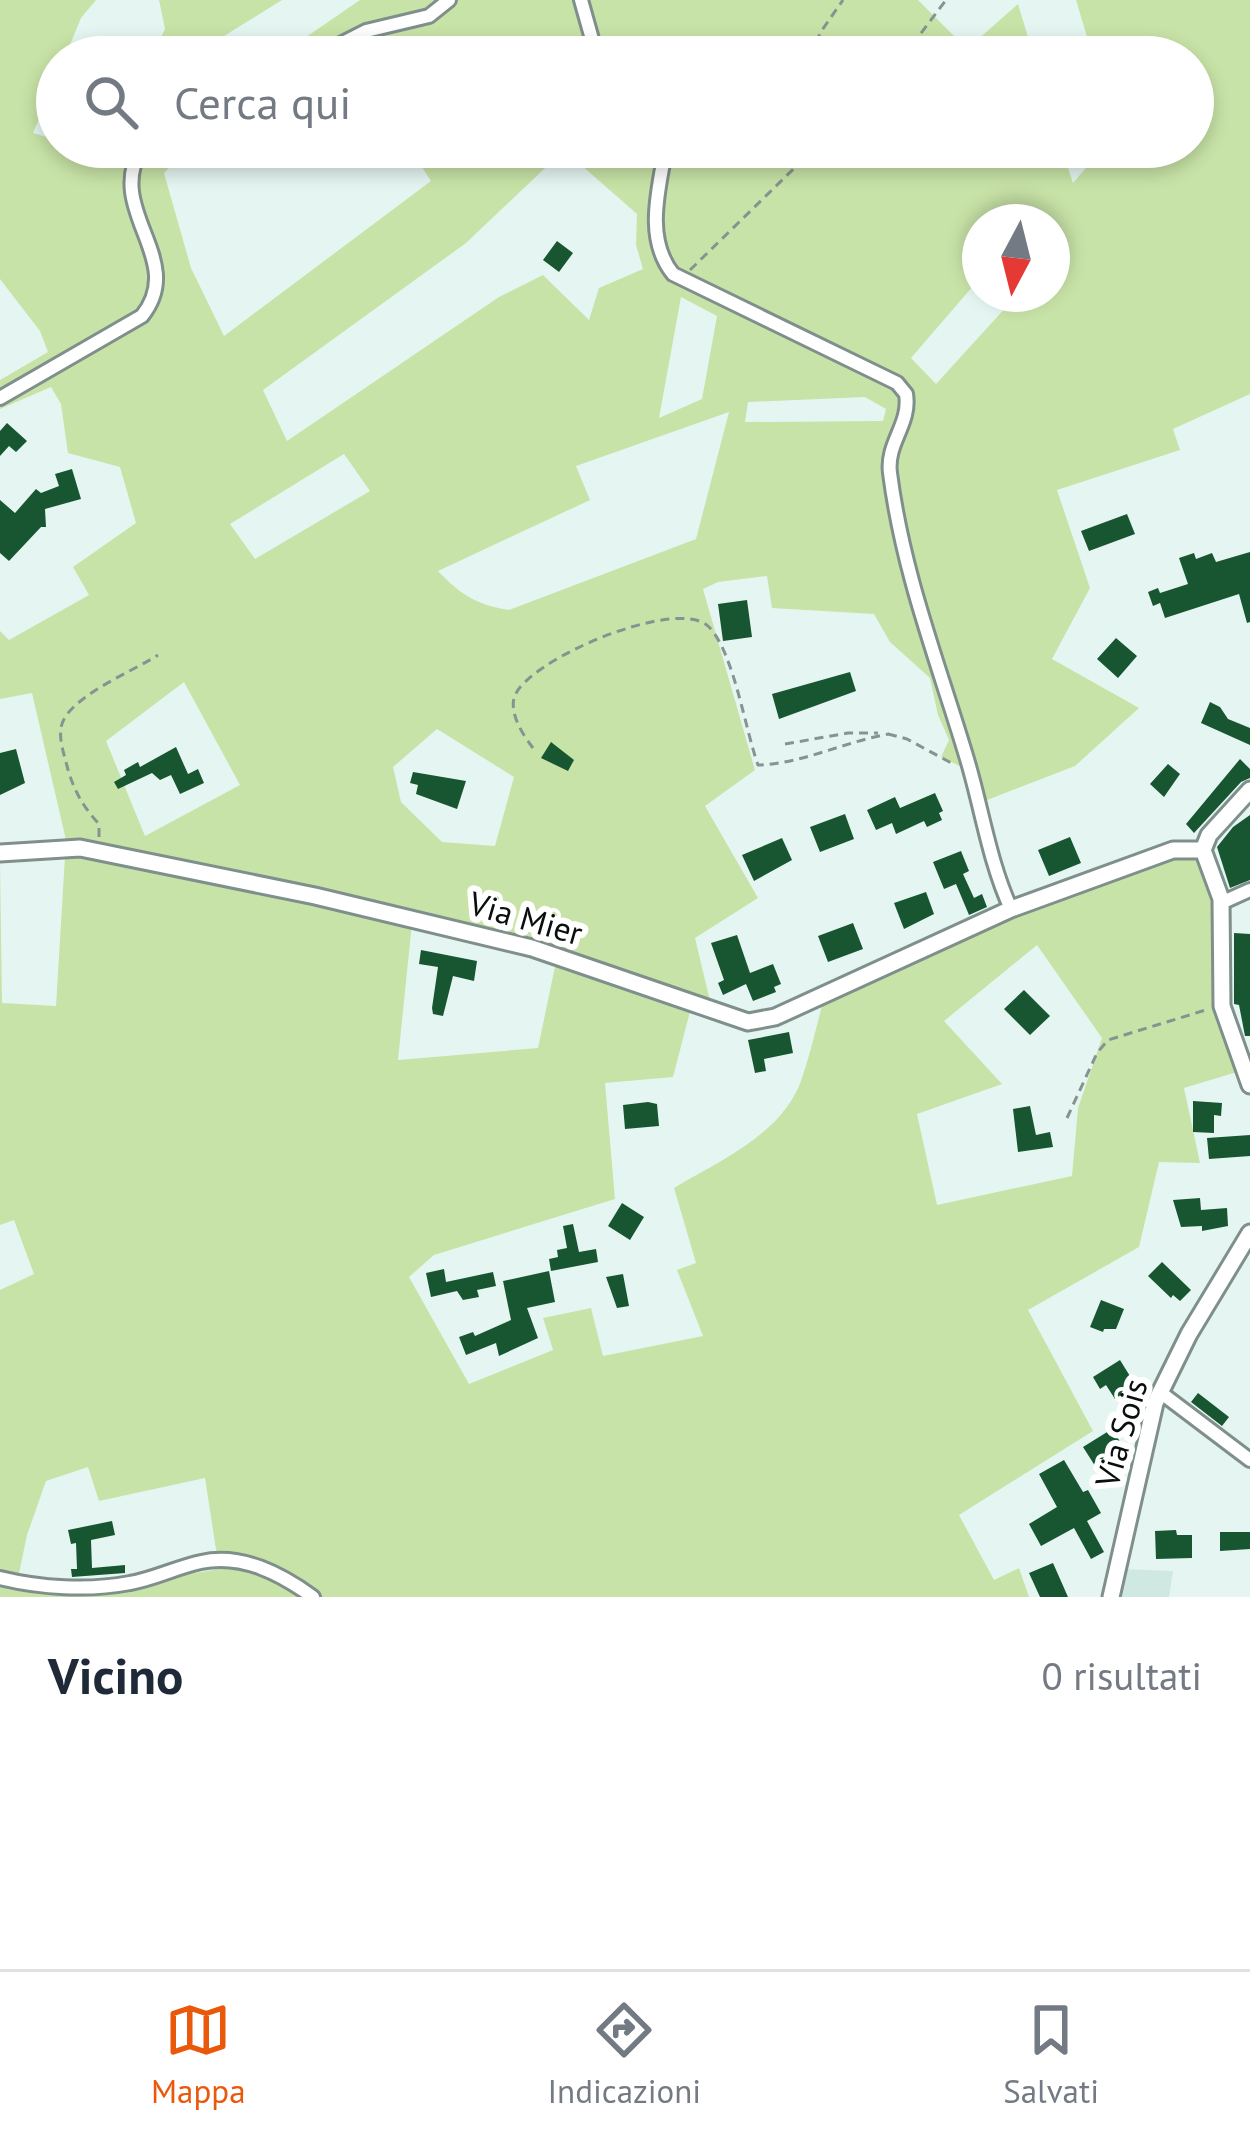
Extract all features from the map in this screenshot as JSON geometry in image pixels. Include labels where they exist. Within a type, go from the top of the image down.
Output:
[{"type":"street","points":[[356,36],[429,16],[449,0]]},
{"type":"street","points":[[581,0],[591,36]]},
{"type":"street","points":[[0,398],[142,316],[150,306],[157,270],[129,184],[135,168]]},
{"type":"street","points":[[663,168],[656,225],[663,259],[680,279],[897,383],[906,394],[906,419],[888,466],[900,537],[915,602],[972,775],[994,873],[1011,909]]},
{"type":"street","points":[[1250,790],[1209,835],[1203,850],[1221,903],[1222,1006],[1250,1084]]},
{"type":"street","name":"Via Mier","points":[[0,853],[59,847],[98,850],[315,896],[532,948],[748,1022],[775,1017],[1011,909],[1173,850],[1203,850]]},
{"type":"street","points":[[1221,903],[1250,890]]},
{"type":"street","name":"Via Sois","points":[[1112,1597],[1148,1424],[1160,1392],[1250,1233]]},
{"type":"street","points":[[1160,1392],[1250,1460]]},
{"type":"street","points":[[0,1578],[109,1586],[218,1560],[260,1567],[314,1597]]},
{"type":"path","points":[[819,36],[843,0]]},
{"type":"path","points":[[919,36],[946,0]]},
{"type":"path","points":[[680,279],[795,168]]},
{"type":"path","points":[[533,748],[515,716],[512,703],[518,689],[590,644],[678,616],[704,621],[714,632],[758,765],[890,734]]},
{"type":"path","points":[[98,850],[99,824],[74,788],[61,739],[63,720],[74,706],[158,655]]},
{"type":"path","points":[[785,744],[848,733],[890,734],[972,775]]},
{"type":"path","points":[[1067,1118],[1096,1053],[1108,1040],[1222,1006]]},
{"type":"shaded area","points":[[1121,1569],[1173,1571],[1169,1597],[1115,1597]]},
{"type":"green space","points":[[0,0],[96,0],[74,36],[36,36],[36,168],[169,168],[164,173],[191,268],[224,336],[431,181],[423,168],[545,168],[466,243],[263,390],[287,441],[499,297],[543,275],[589,320],[599,288],[643,269],[636,245],[637,214],[585,168],[1068,168],[1073,183],[1086,168],[1214,168],[1214,36],[1087,36],[1076,0],[1250,0],[1250,394],[1173,429],[1180,450],[1057,490],[1090,588],[1052,659],[1139,708],[1075,766],[982,802],[974,773],[941,757],[949,740],[930,678],[890,642],[874,614],[772,608],[767,576],[718,582],[703,589],[755,770],[705,806],[758,898],[695,938],[711,1005],[693,1000],[673,1077],[605,1083],[615,1199],[434,1255],[409,1277],[469,1384],[553,1350],[543,1318],[591,1308],[603,1356],[703,1336],[677,1270],[696,1263],[674,1188],[747,1145],[779,1117],[801,1081],[826,990],[1174,848],[1206,851],[1225,904],[1222,991],[1247,1069],[1184,1088],[1200,1163],[1159,1162],[1139,1247],[1028,1310],[1093,1431],[959,1515],[994,1580],[1019,1568],[1029,1597],[0,1597],[0,1290],[34,1274],[14,1220],[0,1225],[0,861],[2,1003],[56,1006],[66,840],[32,693],[0,699],[0,631],[9,640],[89,595],[73,567],[136,523],[120,467],[68,453],[61,404],[51,387],[0,409],[0,380],[48,352],[40,331],[0,279]],"holes":[[[681,297],[717,316],[702,399],[659,418]],[[865,397],[886,409],[883,421],[745,422],[748,402]],[[729,412],[696,539],[509,610],[469,597],[438,571],[590,500],[576,466]],[[344,454],[370,491],[255,559],[230,524]],[[184,682],[240,785],[145,836],[106,741]],[[437,729],[514,777],[495,846],[442,842],[401,802],[393,767]],[[412,923],[556,962],[538,1048],[398,1060]],[[1037,945],[1102,1038],[1078,1108],[1072,1176],[937,1205],[917,1114],[1002,1084],[944,1021]],[[88,1467],[99,1501],[205,1478],[219,1569],[89,1591],[16,1588],[27,1535],[46,1481]]]},
{"type":"green space","points":[[159,0],[282,0],[224,36],[162,36],[165,29]]},
{"type":"green space","points":[[360,0],[918,0],[954,36],[308,36]]},
{"type":"green space","points":[[1018,4],[1028,36],[982,36]]},
{"type":"building","points":[[557,241],[573,253],[559,272],[543,260]]},
{"type":"building","points":[[7,423],[27,441],[16,452],[9,446],[0,456],[0,431]]},
{"type":"building","points":[[72,469],[81,499],[45,509],[46,527],[9,561],[0,553],[0,500],[15,513],[36,489],[41,493],[59,486],[55,474]]},
{"type":"building","points":[[1127,514],[1135,534],[1089,551],[1081,531]]},
{"type":"building","points":[[1250,552],[1250,622],[1239,594],[1165,618],[1160,603],[1153,606],[1148,592],[1188,584],[1179,558],[1212,553],[1216,562]]},
{"type":"building","points":[[747,600],[752,637],[723,641],[718,604]]},
{"type":"building","points":[[1116,638],[1137,656],[1118,678],[1097,659]]},
{"type":"building","points":[[850,672],[856,691],[779,719],[772,694]]},
{"type":"building","points":[[1210,702],[1228,719],[1250,728],[1250,745],[1201,723]]},
{"type":"building","points":[[551,742],[574,760],[568,771],[541,758]]},
{"type":"building","points":[[176,747],[188,774],[198,769],[204,783],[180,794],[171,775],[160,780],[152,773],[118,789],[114,782],[126,775],[124,770],[138,762],[140,767]]},
{"type":"building","points":[[16,749],[25,783],[0,795],[0,753]]},
{"type":"building","points":[[1240,759],[1250,769],[1250,778],[1194,833],[1186,824]]},
{"type":"building","points":[[1168,764],[1180,774],[1164,797],[1150,784]]},
{"type":"building","points":[[413,772],[466,781],[457,809],[416,794],[418,785],[410,783]]},
{"type":"building","points":[[935,793],[942,820],[927,827],[924,821],[896,834],[892,823],[876,830],[867,810],[895,797],[900,808]]},
{"type":"building","points":[[845,814],[854,839],[820,852],[810,827]]},
{"type":"building","points":[[1250,815],[1250,880],[1230,888],[1217,847]]},
{"type":"building","points":[[1070,837],[1081,863],[1049,876],[1038,850]]},
{"type":"building","points":[[782,838],[792,860],[754,881],[742,855]]},
{"type":"building","points":[[961,851],[969,871],[963,874],[974,898],[982,894],[987,907],[969,915],[956,884],[944,889],[933,862]]},
{"type":"building","points":[[926,892],[934,914],[904,929],[894,903]]},
{"type":"building","points":[[853,923],[863,949],[828,962],[818,936]]},
{"type":"building","points":[[1234,933],[1250,934],[1250,1036],[1245,1036],[1239,1005],[1234,1004]]},
{"type":"building","points":[[737,935],[750,973],[773,964],[781,984],[774,987],[776,992],[753,1001],[746,984],[723,995],[718,983],[724,980],[711,943]]},
{"type":"building","points":[[421,950],[477,961],[474,981],[453,976],[443,1016],[433,1014],[432,1008],[438,967],[419,964]]},
{"type":"building","points":[[1024,990],[1050,1016],[1030,1035],[1004,1009]]},
{"type":"building","points":[[789,1032],[793,1053],[764,1059],[766,1071],[755,1073],[748,1040]]},
{"type":"building","points":[[1193,1101],[1222,1103],[1221,1116],[1214,1115],[1214,1133],[1193,1132]]},
{"type":"building","points":[[657,1104],[659,1126],[625,1129],[623,1105]]},
{"type":"building","points":[[1030,1106],[1036,1135],[1050,1132],[1053,1147],[1018,1152],[1013,1109]]},
{"type":"building","points":[[1250,1135],[1250,1156],[1209,1159],[1207,1138]]},
{"type":"building","points":[[1200,1198],[1201,1210],[1227,1208],[1228,1226],[1202,1231],[1202,1226],[1181,1227],[1173,1200]]},
{"type":"building","points":[[622,1203],[644,1217],[630,1240],[608,1226]]},
{"type":"building","points":[[573,1224],[579,1252],[596,1249],[598,1262],[551,1271],[549,1259],[567,1248],[563,1226]]},
{"type":"building","points":[[1162,1262],[1191,1290],[1180,1301],[1148,1276]]},
{"type":"building","points":[[444,1269],[446,1282],[493,1272],[496,1286],[477,1290],[479,1297],[463,1300],[457,1291],[431,1297],[426,1273]]},
{"type":"building","points":[[549,1271],[555,1302],[527,1308],[538,1338],[499,1356],[496,1343],[466,1355],[459,1337],[473,1332],[475,1336],[511,1320],[503,1281]]},
{"type":"building","points":[[623,1274],[629,1306],[617,1308],[606,1277]]},
{"type":"building","points":[[1101,1300],[1124,1309],[1116,1329],[1103,1332],[1090,1327]]},
{"type":"building","points":[[1120,1360],[1133,1381],[1115,1399],[1093,1377]]},
{"type":"building","points":[[1198,1393],[1229,1417],[1222,1426],[1191,1402]]},
{"type":"building","points":[[1112,1429],[1126,1451],[1097,1469],[1083,1447]]},
{"type":"building","points":[[1064,1460],[1101,1513],[1087,1521],[1104,1552],[1091,1559],[1074,1528],[1041,1546],[1029,1524],[1057,1507],[1039,1474]]},
{"type":"building","points":[[112,1521],[115,1535],[91,1540],[92,1568],[125,1565],[125,1573],[72,1577],[71,1569],[77,1569],[76,1543],[71,1544],[68,1530]]},
{"type":"building","points":[[1176,1530],[1177,1535],[1192,1535],[1192,1558],[1156,1559],[1155,1531]]},
{"type":"building","points":[[1220,1532],[1250,1532],[1250,1549],[1220,1551]]},
{"type":"building","points":[[1053,1563],[1068,1597],[1040,1597],[1029,1573]]}]
